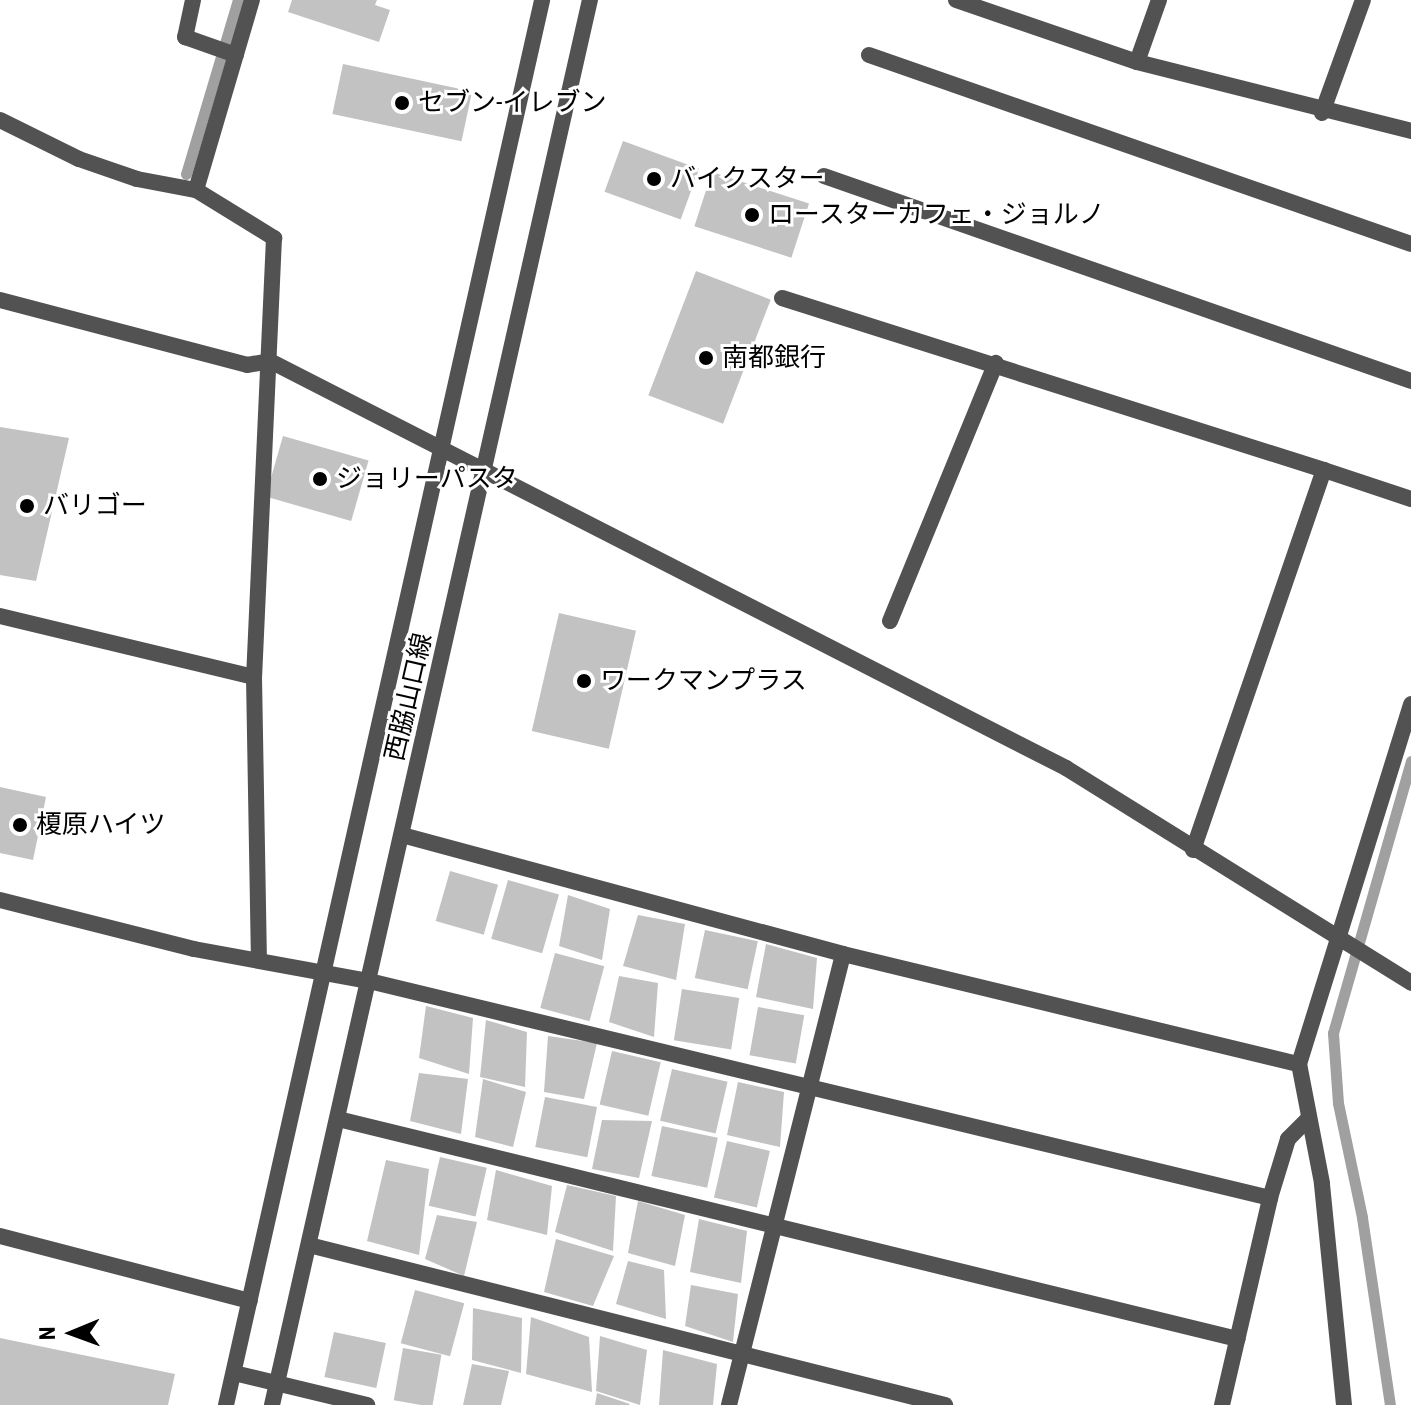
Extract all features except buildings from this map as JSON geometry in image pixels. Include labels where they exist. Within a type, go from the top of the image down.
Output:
[{"type":"street","points":[[193,0],[185,37],[224,51]]},
{"type":"street","points":[[196,190],[224,51],[252,0]]},
{"type":"street","name":"西脇山口線","points":[[226,1405],[542,0]]},
{"type":"street","name":"西脇山口線","points":[[272,1405],[590,0]]},
{"type":"street","points":[[956,0],[1137,62],[1322,113],[1411,131]]},
{"type":"street","points":[[1137,62],[1159,0]]},
{"type":"street","points":[[1322,113],[1363,0]]},
{"type":"street","points":[[869,55],[1411,244]]},
{"type":"street","points":[[0,120],[79,159],[137,179],[196,190],[274,238],[254,677],[259,960]]},
{"type":"street","points":[[824,176],[1411,381]]},
{"type":"street","points":[[782,298],[996,363],[1411,499]]},
{"type":"street","points":[[0,300],[231,361],[270,361],[443,446],[485,472],[1066,768],[1339,941],[1411,983]]},
{"type":"street","points":[[890,621],[996,363]]},
{"type":"street","points":[[1193,850],[1324,470]]},
{"type":"street","points":[[0,616],[254,677]]},
{"type":"street","points":[[1344,1405],[1322,1183],[1299,1064],[1411,704]]},
{"type":"street","points":[[402,835],[843,954],[1299,1064]]},
{"type":"street","points":[[0,900],[259,960],[369,981],[1270,1198]]},
{"type":"street","points":[[729,1405],[843,954]]},
{"type":"street","points":[[338,1119],[1237,1339]]},
{"type":"street","points":[[1222,1405],[1270,1198],[1288,1139],[1308,1119]]},
{"type":"street","points":[[0,1236],[250,1301]]},
{"type":"street","points":[[309,1245],[945,1405]]},
{"type":"street","points":[[234,1373],[367,1405]]},
{"type":"waterway","points":[[186,174],[238,0]]},
{"type":"waterway","points":[[1390,1405],[1362,1217],[1338,1103],[1333,1033],[1411,761]]},
{"type":"place","name":"セブン-イレブン","points":[[402,103]]},
{"type":"place","name":"バイクスター","points":[[654,179]]},
{"type":"place","name":"ロースターカフェ・ジョルノ","points":[[752,215]]},
{"type":"place","name":"南都銀行","points":[[706,358]]},
{"type":"place","name":"ジョリーパスタ","points":[[320,479]]},
{"type":"place","name":"バリゴー","points":[[27,506]]},
{"type":"place","name":"ワークマンプラス","points":[[584,681]]},
{"type":"place","name":"榎原ハイツ","points":[[20,825]]}]
